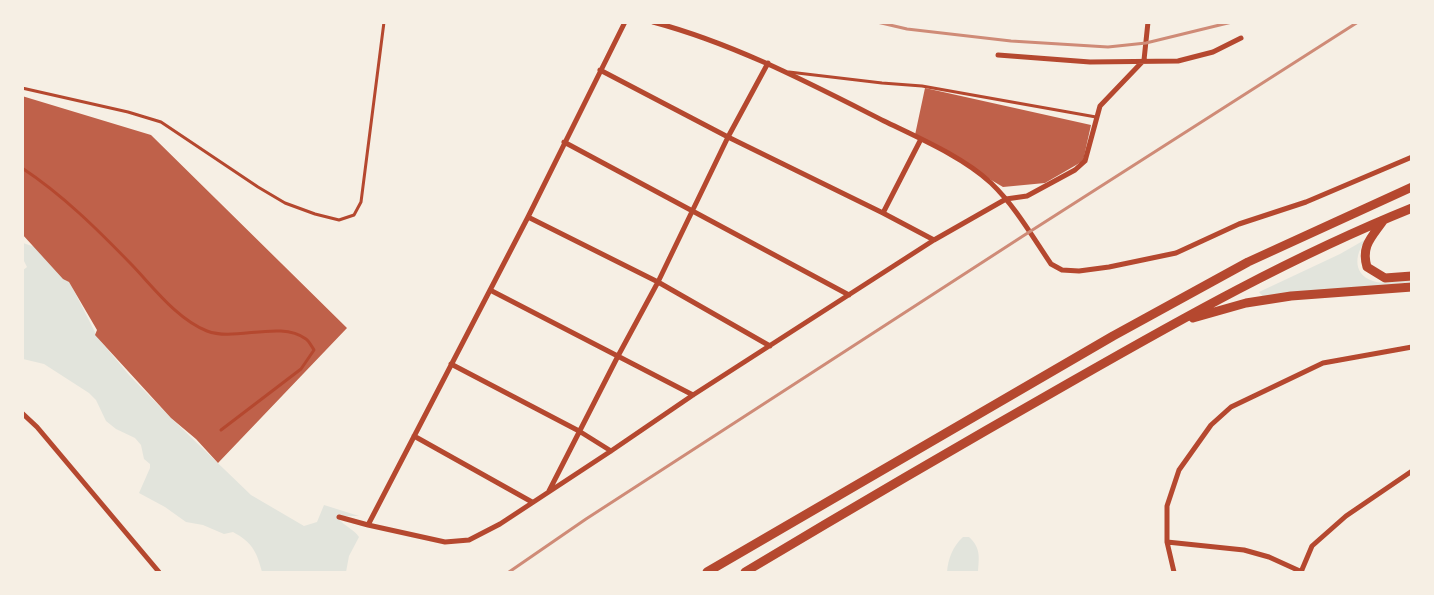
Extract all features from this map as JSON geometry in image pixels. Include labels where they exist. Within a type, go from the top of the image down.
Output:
[{"type":"highway","points":[[706,573],[1133,324],[1248,262],[1412,187]]},
{"type":"highway","points":[[745,573],[886,487],[1173,325],[1261,277],[1412,208]]},
{"type":"highway","points":[[1384,219],[1365,247],[1364,256],[1367,267],[1385,278],[1412,276]]},
{"type":"highway","points":[[1173,325],[1246,303],[1412,287]]},
{"type":"street","points":[[368,525],[528,217],[625,22]]},
{"type":"street","points":[[653,22],[683,30],[768,63],[921,139],[969,167],[1006,199],[1051,264],[1062,270],[1079,271],[1109,267],[1176,253],[1239,224],[1306,202],[1412,157]]},
{"type":"street","points":[[339,517],[444,542],[468,540],[500,524],[693,395],[934,240],[1006,199],[1027,196],[1075,170],[1085,161],[1100,106],[1144,60],[1148,22]]},
{"type":"street","points":[[998,55],[1090,62],[1178,61],[1213,52],[1241,38]]},
{"type":"street","points":[[548,492],[658,282],[728,137],[768,63]]},
{"type":"street","points":[[600,70],[934,240]]},
{"type":"street","points":[[883,213],[921,139]]},
{"type":"street","points":[[564,142],[849,295]]},
{"type":"street","points":[[528,217],[658,282],[770,346]]},
{"type":"street","points":[[490,290],[693,395]]},
{"type":"street","points":[[1174,573],[1167,542],[1167,506],[1179,470],[1211,425],[1231,407],[1323,363],[1412,347]]},
{"type":"street","points":[[451,364],[579,431],[611,451]]},
{"type":"street","points":[[22,413],[37,427],[159,573]]},
{"type":"street","points":[[414,436],[532,502]]},
{"type":"street","points":[[1167,542],[1244,550],[1269,557],[1302,572],[1312,546],[1346,516],[1412,471]]},
{"type":"lane","points":[[22,88],[128,112],[161,122],[285,203],[339,220],[354,215],[361,202],[384,22]]},
{"type":"lane","points":[[787,72],[922,86],[1097,117]]},
{"type":"lane","points":[[22,168],[44,182],[92,224],[183,317],[208,332],[287,332],[306,339],[314,350],[302,369],[221,430]]},
{"type":"shaded area","points":[[1368,238],[1358,255],[1358,268],[1361,273],[1366,278],[1377,282],[1411,278],[1411,282],[1265,299],[1259,292],[1340,254]]},
{"type":"shaded area","points":[[23,243],[35,247],[70,283],[98,338],[129,375],[251,495],[304,526],[317,522],[324,505],[359,516],[343,516],[339,519],[359,537],[349,556],[346,572],[262,572],[253,548],[233,532],[224,534],[203,525],[186,522],[139,493],[150,464],[144,459],[141,445],[135,438],[116,429],[106,421],[96,400],[89,393],[44,364],[23,359],[22,271],[27,267],[23,259]]},
{"type":"shaded area","points":[[963,537],[969,537],[977,549],[978,572],[947,572],[956,544]]},
{"type":"building","points":[[925,88],[1091,125],[1083,161],[1045,183],[1003,187],[915,135]]},
{"type":"building","points":[[22,96],[151,135],[347,328],[218,463],[196,439],[171,418],[95,335],[97,330],[69,282],[63,279],[22,234]]},
{"type":"railway","points":[[877,22],[907,29],[1011,41],[1108,47],[1146,43],[1232,22]]},
{"type":"railway","points":[[509,572],[586,519],[1358,22]]}]
